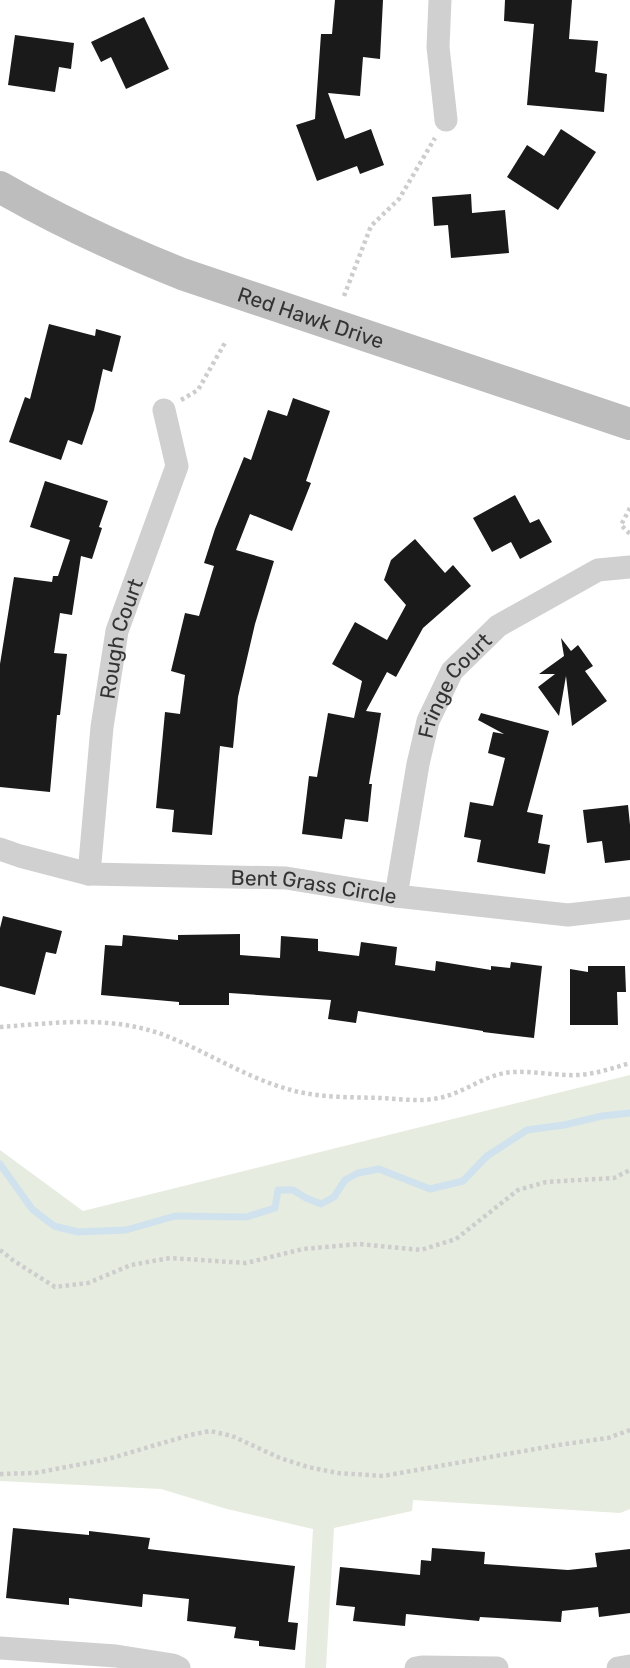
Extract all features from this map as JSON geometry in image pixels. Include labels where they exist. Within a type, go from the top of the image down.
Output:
[{"type":"street","points":[[440,0],[438,47],[446,120]]},
{"type":"street","name":"Red Hawk Drive","points":[[0,187],[61,221],[183,274],[630,424]]},
{"type":"street","name":"Rough Court","points":[[89,874],[102,727],[117,631],[177,466],[164,410]]},
{"type":"street","name":"Fringe Court","points":[[396,896],[418,764],[428,721],[452,671],[498,626],[598,570],[630,568]]},
{"type":"street","name":"Bent Grass Circle","points":[[0,849],[89,874],[286,878],[396,896],[568,915],[630,908]]},
{"type":"street","points":[[0,1648],[116,1656],[179,1668]]},
{"type":"street","points":[[618,1668],[630,1666]]},
{"type":"street","points":[[416,1668],[497,1668]]},
{"type":"path","points":[[344,296],[371,226],[399,199],[446,120]]},
{"type":"path","points":[[164,410],[198,390],[226,341]]},
{"type":"path","points":[[630,509],[621,525],[630,534]]},
{"type":"path","points":[[0,1027],[104,1022],[136,1028],[162,1034],[291,1090],[326,1096],[413,1100],[440,1098],[497,1074],[579,1074],[630,1063]]},
{"type":"path","points":[[0,1250],[55,1287],[88,1283],[131,1265],[170,1258],[246,1263],[303,1249],[359,1244],[421,1250],[456,1239],[518,1190],[546,1182],[614,1178],[630,1170]]},
{"type":"path","points":[[0,1474],[35,1473],[108,1459],[190,1435],[210,1432],[232,1436],[280,1458],[308,1467],[338,1473],[383,1476],[608,1438],[630,1430]]},
{"type":"shaded area","points":[[630,1075],[630,1509],[620,1513],[413,1500],[412,1511],[334,1528],[326,1668],[305,1668],[313,1529],[227,1509],[161,1489],[0,1481],[0,1150],[83,1211]]},
{"type":"building","points":[[335,0],[383,0],[380,59],[363,57],[360,96],[328,93],[345,139],[371,129],[384,165],[360,174],[357,166],[317,181],[296,125],[315,119],[321,34],[332,34]]},
{"type":"building","points":[[505,0],[572,0],[569,39],[598,41],[595,72],[607,74],[604,112],[527,105],[534,24],[504,21]]},
{"type":"building","points":[[144,17],[169,69],[126,89],[111,57],[101,62],[91,42]]},
{"type":"building","points":[[15,35],[74,43],[71,69],[59,67],[55,92],[8,85]]},
{"type":"building","points":[[561,129],[596,152],[558,210],[507,177],[527,145],[544,156]]},
{"type":"building","points":[[471,194],[472,213],[505,210],[509,253],[451,258],[448,225],[434,226],[432,197]]},
{"type":"building","points":[[49,324],[95,336],[96,329],[121,336],[112,372],[103,369],[94,410],[82,445],[68,440],[61,460],[9,442],[25,397],[30,399]]},
{"type":"building","points":[[293,398],[330,411],[306,481],[311,483],[292,531],[250,514],[236,550],[274,561],[255,624],[238,697],[233,748],[220,746],[212,835],[172,832],[174,810],[156,808],[165,712],[180,714],[185,675],[171,671],[185,613],[199,616],[214,566],[204,563],[244,457],[251,460],[268,410],[287,416]]},
{"type":"building","points":[[45,481],[108,501],[92,559],[81,556],[72,615],[60,613],[54,653],[67,654],[60,715],[57,715],[50,792],[0,787],[0,664],[14,577],[52,582],[53,576],[58,576],[70,540],[30,527]]},
{"type":"building","points":[[515,495],[530,523],[539,519],[552,542],[520,559],[511,542],[492,552],[473,518]]},
{"type":"building","points":[[415,539],[445,573],[453,565],[471,586],[423,628],[396,677],[387,672],[366,711],[381,713],[369,784],[372,784],[368,822],[345,819],[342,839],[302,834],[309,776],[317,777],[328,713],[354,718],[362,681],[332,664],[355,622],[387,640],[406,605],[384,580],[391,560]]},
{"type":"building","points":[[561,638],[571,651],[578,645],[593,666],[585,671],[607,701],[572,726],[566,676],[559,716],[538,687],[555,674],[539,674],[564,656]]},
{"type":"building","points":[[481,713],[549,731],[527,812],[543,815],[538,843],[550,845],[545,874],[477,862],[481,840],[464,837],[470,802],[493,806],[505,758],[488,753],[493,732],[504,734],[478,720]]},
{"type":"building","points":[[628,805],[630,860],[605,863],[602,841],[587,843],[583,810]]},
{"type":"building","points":[[3,916],[62,931],[56,954],[46,952],[35,995],[0,986],[0,928]]},
{"type":"building","points":[[240,934],[240,955],[280,958],[281,936],[318,939],[318,951],[359,956],[361,942],[397,947],[395,965],[435,971],[436,961],[491,970],[491,966],[510,968],[511,962],[542,966],[534,1038],[358,1011],[356,1023],[328,1019],[331,1000],[229,993],[229,1005],[179,1005],[179,1002],[101,995],[105,945],[122,946],[123,935],[178,940],[178,935]]},
{"type":"building","points":[[588,966],[625,966],[626,992],[617,992],[618,1025],[570,1025],[570,969],[588,972]]},
{"type":"building","points":[[13,1528],[89,1535],[89,1531],[150,1538],[148,1549],[295,1566],[288,1622],[298,1623],[295,1650],[259,1646],[259,1641],[234,1638],[236,1627],[187,1621],[189,1599],[143,1594],[142,1607],[69,1598],[69,1605],[6,1598]]},
{"type":"building","points":[[432,1548],[485,1552],[484,1564],[568,1570],[597,1567],[595,1553],[630,1549],[630,1613],[599,1617],[598,1607],[562,1611],[561,1622],[480,1617],[479,1621],[406,1614],[405,1626],[353,1621],[355,1607],[336,1605],[340,1567],[420,1575],[421,1560],[431,1561]]},
{"type":"waterway","points":[[0,1164],[32,1209],[54,1226],[78,1232],[126,1230],[175,1216],[246,1217],[275,1208],[278,1190],[293,1190],[321,1204],[334,1197],[345,1180],[358,1173],[379,1169],[430,1189],[463,1181],[487,1156],[527,1130],[630,1113]]}]
